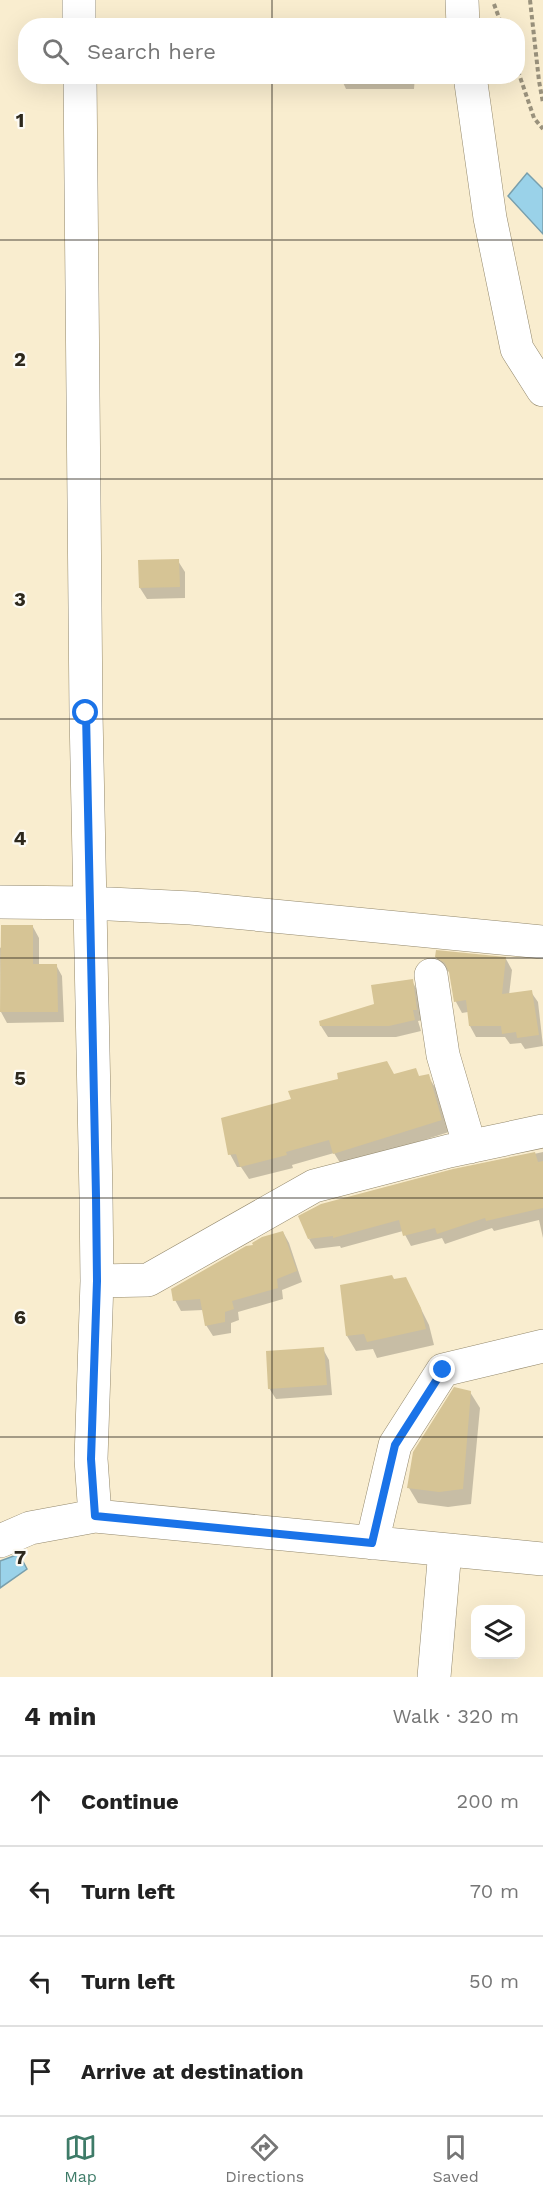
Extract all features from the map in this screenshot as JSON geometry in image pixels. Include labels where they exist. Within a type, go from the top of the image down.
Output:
[{"type":"street","points":[[79,0],[80,18]]},
{"type":"street","points":[[462,0],[463,18]]},
{"type":"street","points":[[80,84],[85,678],[97,1281],[91,1459],[95,1516]]},
{"type":"street","points":[[472,84],[490,218],[517,348],[543,390]]},
{"type":"street","points":[[0,903],[90,903],[191,908],[543,942]]},
{"type":"street","points":[[431,975],[443,1055],[470,1147]]},
{"type":"street","points":[[97,1281],[148,1280],[314,1186],[543,1131]]},
{"type":"street","points":[[372,1543],[395,1445],[443,1370],[543,1346]]},
{"type":"street","points":[[0,1541],[30,1528],[95,1516],[543,1559]]},
{"type":"street","points":[[434,1677],[445,1550]]},
{"type":"path","points":[[494,0],[500,18]]},
{"type":"path","points":[[530,0],[543,103]]},
{"type":"path","points":[[522,84],[534,118],[543,129]]},
{"type":"water","points":[[527,173],[543,189],[543,234],[508,196]]},
{"type":"water","points":[[19,1554],[27,1569],[0,1588],[0,1561]]},
{"type":"building","points":[[179,559],[180,587],[139,588],[138,560]]},
{"type":"building","points":[[1,925],[33,925],[33,964],[57,964],[58,1012],[0,1012]]},
{"type":"building","points":[[436,950],[506,957],[502,994],[532,990],[539,1035],[517,1038],[516,1032],[502,1034],[501,1026],[469,1026],[466,1000],[454,1002],[449,972],[445,963],[435,957]]},
{"type":"building","points":[[413,979],[417,1010],[413,1010],[415,1020],[389,1026],[320,1026],[319,1021],[374,1004],[371,985]]},
{"type":"building","points":[[387,1061],[394,1074],[416,1068],[419,1076],[429,1074],[442,1120],[333,1154],[329,1140],[286,1152],[287,1155],[240,1167],[236,1154],[228,1155],[221,1118],[291,1099],[288,1091],[338,1079],[337,1073]]},
{"type":"building","points":[[535,1152],[538,1162],[543,1161],[543,1208],[486,1221],[485,1218],[437,1234],[435,1228],[403,1236],[399,1220],[333,1238],[333,1236],[308,1239],[298,1216],[321,1204],[453,1169]]},
{"type":"building","points":[[283,1231],[297,1271],[277,1279],[278,1288],[232,1301],[234,1309],[225,1312],[225,1322],[205,1326],[200,1299],[173,1301],[171,1289],[246,1246],[253,1245],[252,1243],[262,1237]]},
{"type":"building","points":[[392,1275],[394,1279],[406,1277],[421,1308],[426,1329],[367,1342],[364,1334],[346,1336],[340,1285]]},
{"type":"building","points":[[324,1347],[327,1385],[268,1389],[266,1351]]},
{"type":"building","points":[[454,1387],[471,1391],[463,1489],[439,1492],[407,1488],[413,1452]]},
{"type":"route","points":[[86,713],[97,1281],[91,1459],[95,1516],[372,1543],[395,1445],[443,1370]]}]
